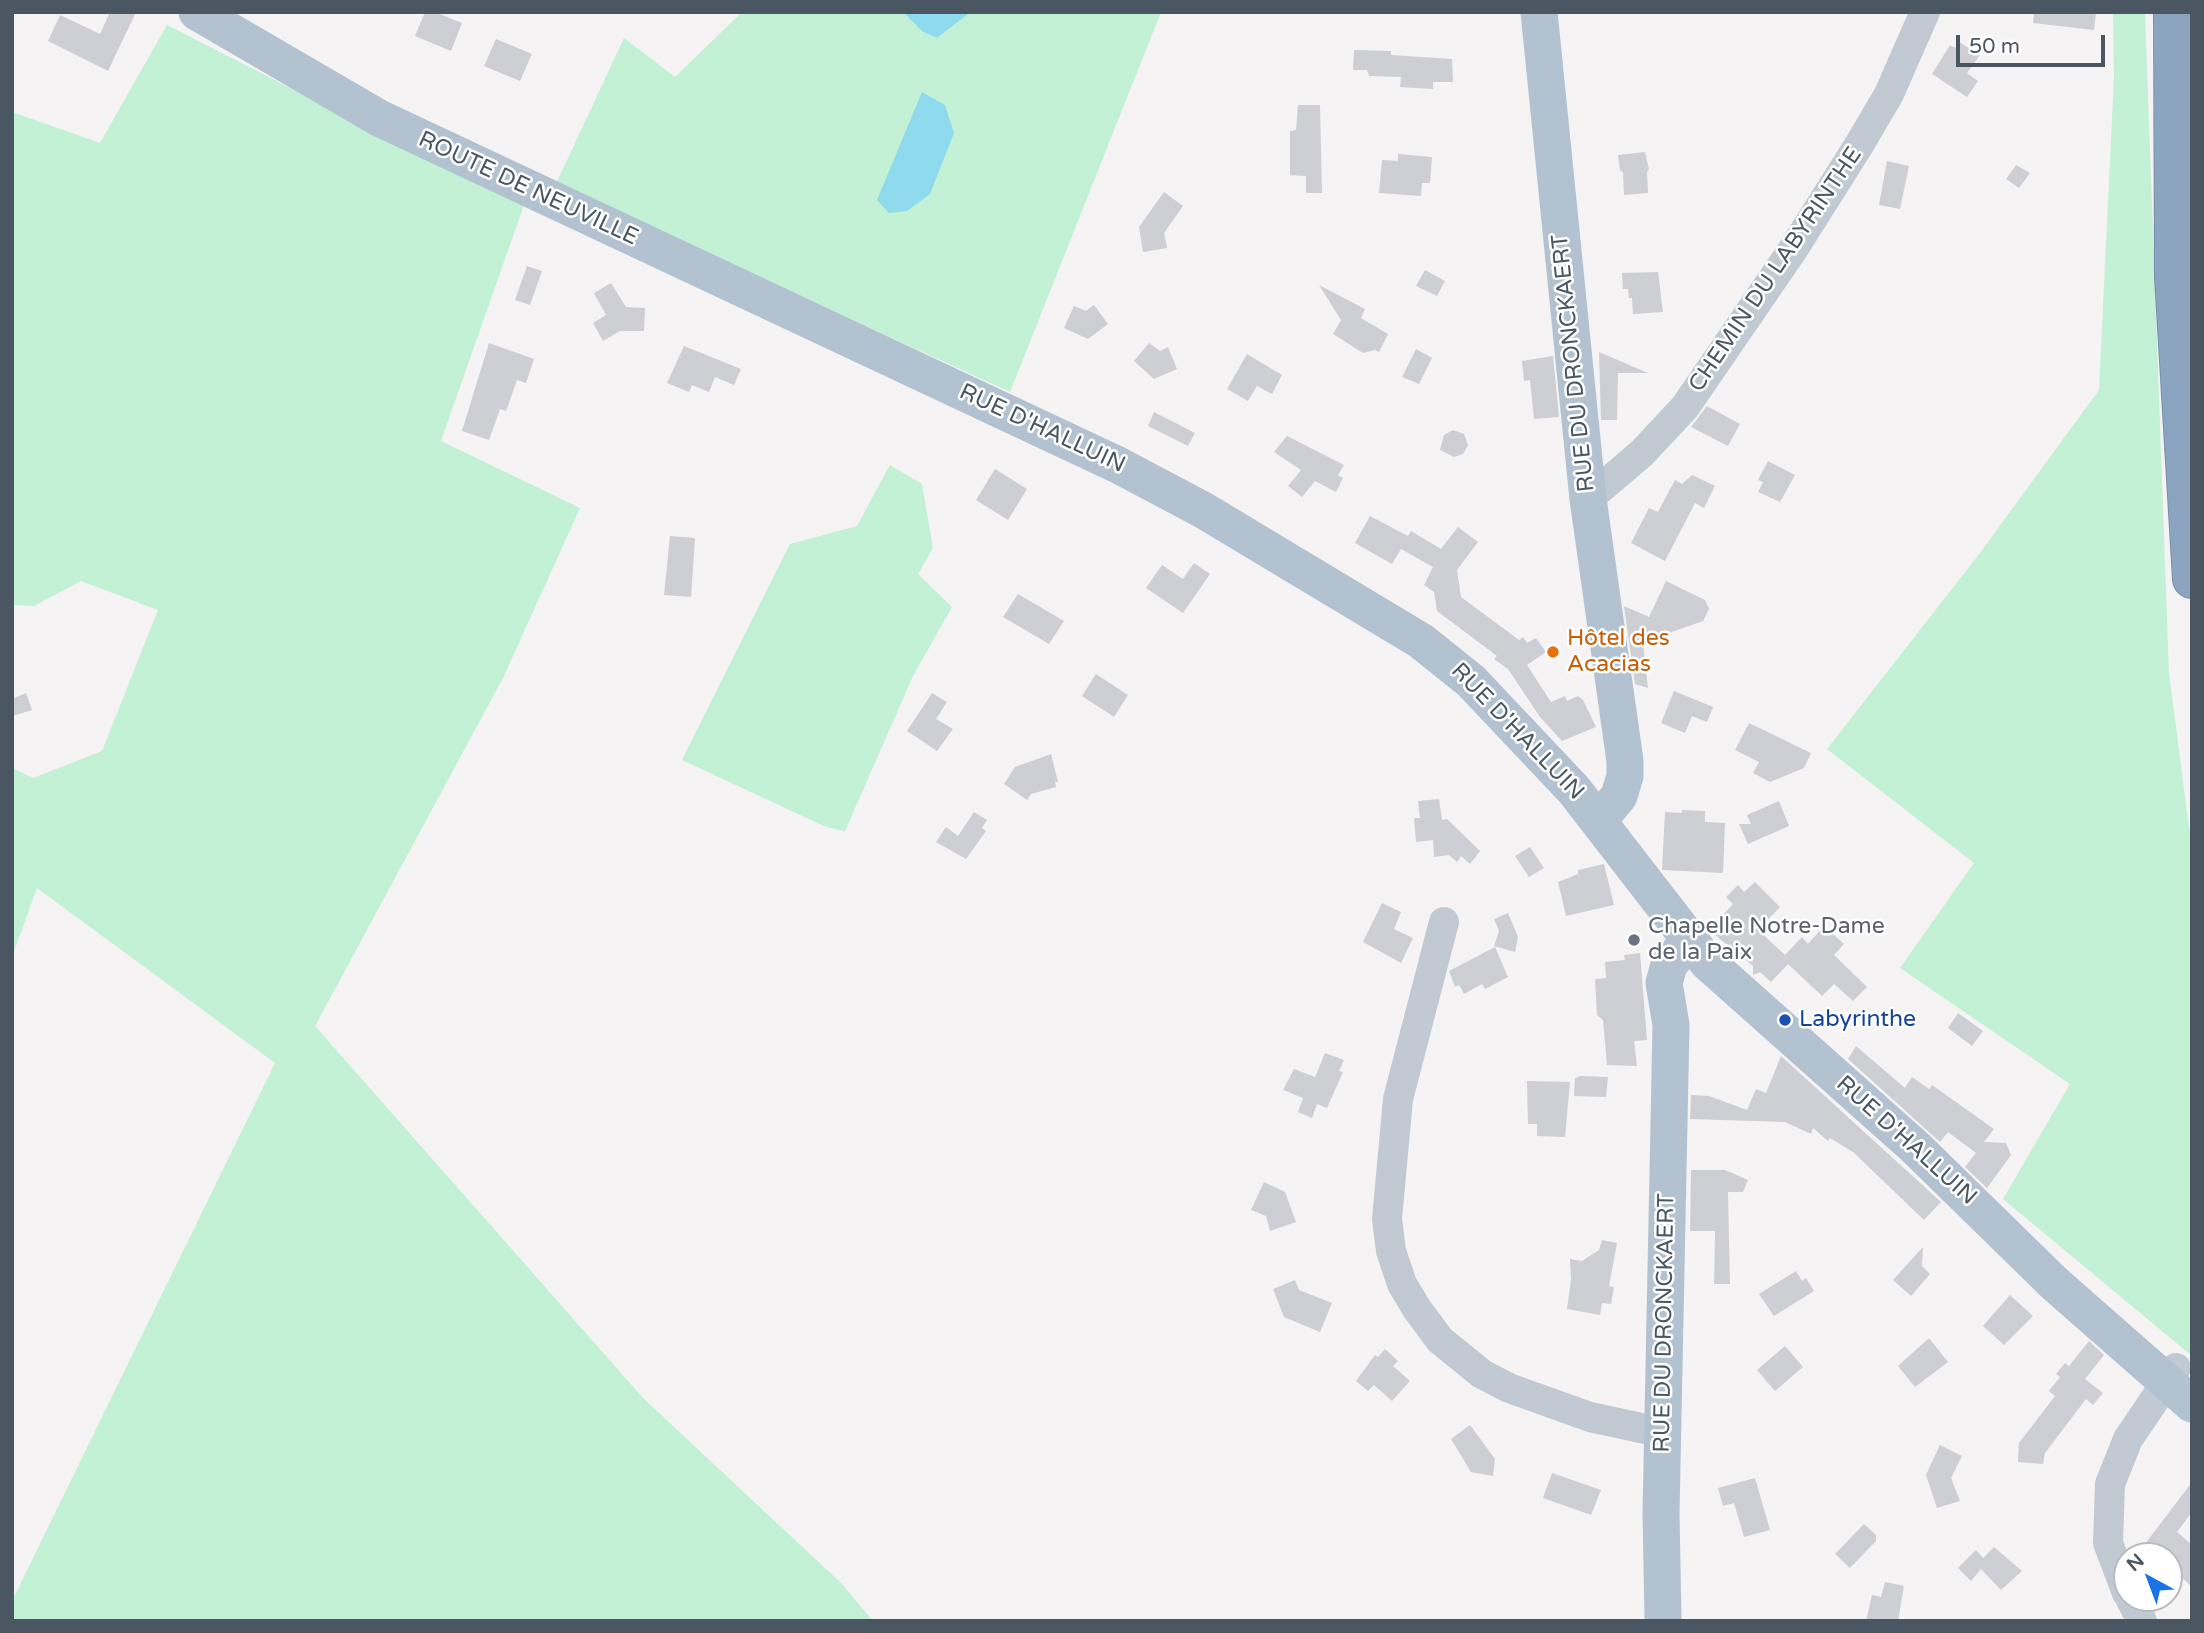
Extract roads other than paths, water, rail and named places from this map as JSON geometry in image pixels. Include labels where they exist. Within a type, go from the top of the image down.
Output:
[{"type":"highway","points":[[2171,12],[2174,277],[2192,579]]},
{"type":"main road","name":"ROUTE DE NEUVILLE","points":[[197,12],[379,118],[868,348]]},
{"type":"main road","name":"RUE DU DRONCKAERT","points":[[1539,12],[1588,499],[1616,712],[1624,746],[1625,776],[1619,796],[1599,820]]},
{"type":"main road","name":"RUE D'HALLUIN","points":[[868,348],[1118,465],[1203,509],[1381,614],[1438,653],[1471,681],[1574,790],[1688,941],[1713,968],[1986,1214],[2181,1383]]},
{"type":"main road","name":"RUE DU DRONCKAERT","points":[[1574,790],[1608,759],[1614,746],[1616,712]]},
{"type":"main road","name":"RUE DU DRONCKAERT","points":[[1663,1621],[1661,1513],[1671,1025],[1664,983],[1669,965],[1688,941]]},
{"type":"main road","name":"RUE DU DRONCKAERT","points":[[1671,1025],[1684,995],[1713,968]]},
{"type":"street","name":"CHEMIN DU LABYRINTHE","points":[[1588,499],[1642,453],[1693,396],[1812,221],[1870,127],[1889,94],[1925,12]]},
{"type":"street","points":[[1444,922],[1398,1099],[1387,1219],[1391,1251],[1402,1284],[1417,1310],[1440,1340],[1489,1378],[1590,1417],[1664,1433]]},
{"type":"street","points":[[2113,1560],[2106,1528],[2107,1498],[2114,1469],[2125,1446],[2181,1383]]},
{"type":"water","points":[[903,12],[971,12],[937,38],[923,32]]},
{"type":"water","points":[[922,92],[945,105],[954,133],[930,194],[907,211],[889,213],[877,200]]},
{"type":"place","name":"Hôtel des Acacias","points":[[1553,652]]},
{"type":"place","name":"Chapelle Notre-Dame de la Paix","points":[[1634,940]]},
{"type":"place","name":"Labyrinthe","points":[[1785,1020]]}]
